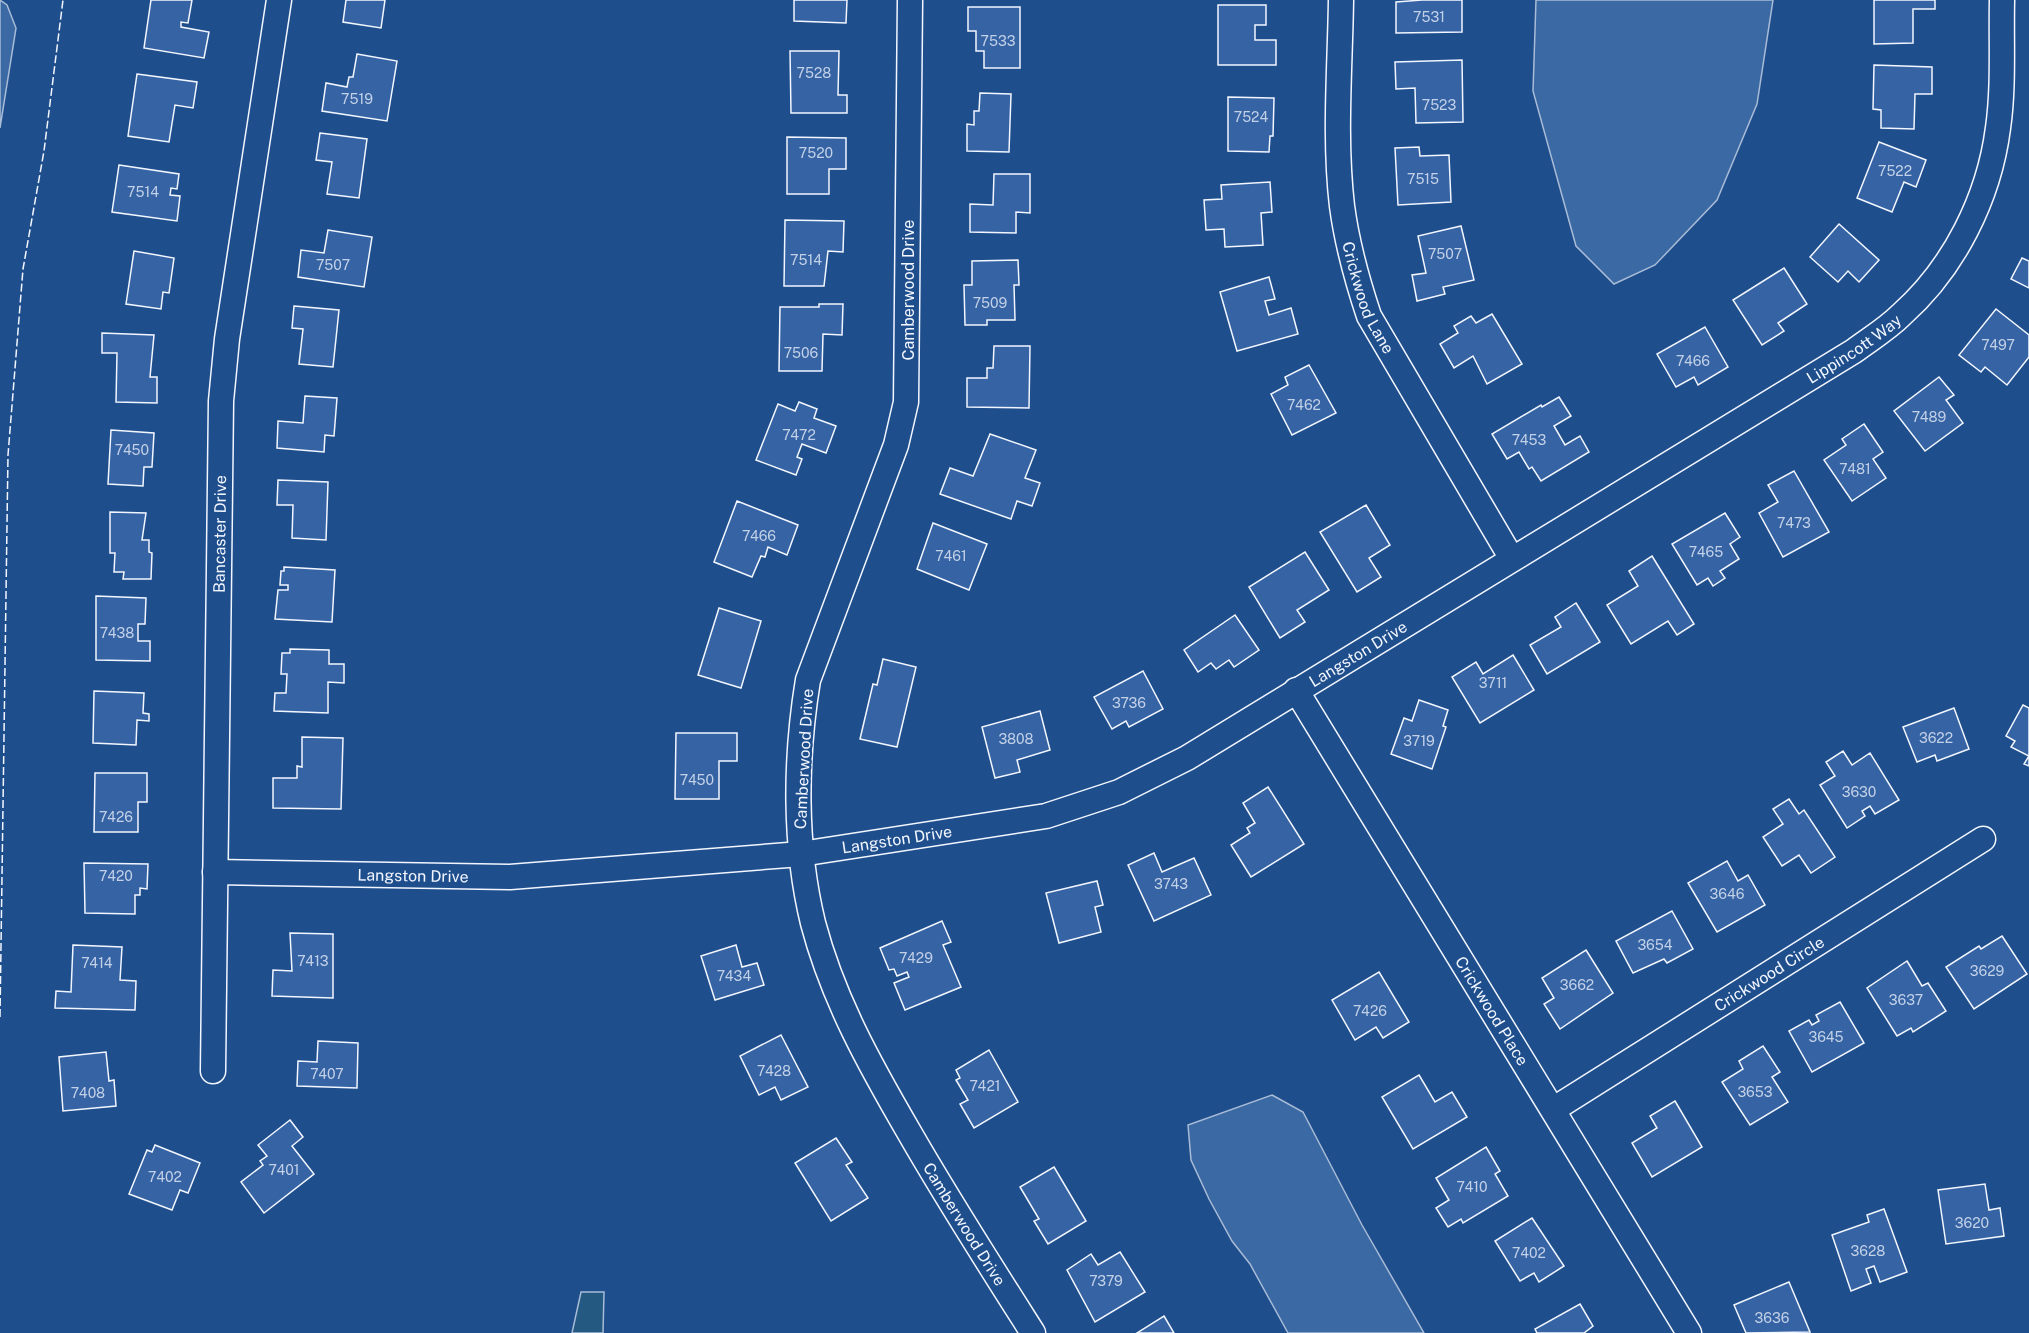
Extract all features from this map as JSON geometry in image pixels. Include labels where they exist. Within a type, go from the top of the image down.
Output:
[{"type":"street","name":"Bancaster Drive","points":[[213,1071],[221,401],[227,339],[279,0]]},
{"type":"street","name":"Camberwood Drive","points":[[910,0],[906,402],[896,445],[808,680],[803,710],[799,807],[801,854],[820,946],[846,1017],[864,1055],[945,1195],[1033,1333]]},
{"type":"street","name":"Crickwood Lane","points":[[1341,0],[1341,191],[1346,229],[1357,279],[1369,316],[1512,559]]},
{"type":"street","name":"Lippincott Way","points":[[1512,559],[1854,351],[1884,330],[1920,296],[1947,262],[1963,235],[1974,213],[1991,166],[1999,117],[2002,0]]},
{"type":"street","name":"Langston Drive","points":[[215,872],[510,877],[801,854],[1021,822],[1095,802],[1177,764],[1512,559]]},
{"type":"street","name":"Crickwood Place","points":[[1296,690],[1689,1333]]},
{"type":"street","name":"Crickwood Circle","points":[[1554,1109],[1983,839]]},
{"type":"shaded area","points":[[0,0],[7,5],[16,28],[0,128]]},
{"type":"shaded area","points":[[1536,0],[1773,0],[1757,104],[1717,200],[1655,265],[1614,284],[1576,246],[1533,91]]},
{"type":"shaded area","points":[[1272,1095],[1303,1112],[1362,1225],[1424,1333],[1288,1333],[1250,1264],[1232,1241],[1209,1199],[1191,1160],[1188,1125]]},
{"type":"shaded area","points":[[581,1292],[604,1292],[603,1333],[572,1333]]},
{"type":"building","points":[[151,0],[192,0],[188,23],[181,22],[181,27],[209,32],[204,58],[144,48]]},
{"type":"building","points":[[346,0],[385,0],[381,28],[343,22]]},
{"type":"building","points":[[794,0],[847,0],[846,23],[794,21]]},
{"type":"building","points":[[1462,0],[1462,32],[1396,33],[1396,2]]},
{"type":"building","points":[[1874,0],[1935,0],[1935,9],[1913,9],[1913,43],[1874,44]]},
{"type":"building","points":[[1218,5],[1266,5],[1266,25],[1255,25],[1255,40],[1276,40],[1276,65],[1218,65]]},
{"type":"building","points":[[968,7],[1020,7],[1020,68],[984,68],[984,51],[976,51],[976,31],[968,31]]},
{"type":"building","points":[[790,51],[839,51],[838,95],[847,95],[847,113],[791,113]]},
{"type":"building","points":[[357,54],[397,61],[387,121],[322,111],[326,83],[347,87],[349,77],[353,77]]},
{"type":"building","points":[[1462,60],[1463,122],[1416,123],[1415,88],[1396,89],[1395,62]]},
{"type":"building","points":[[1874,65],[1932,67],[1932,94],[1915,94],[1914,129],[1881,128],[1881,110],[1873,109]]},
{"type":"building","points":[[137,74],[197,82],[193,108],[175,105],[169,142],[128,136]]},
{"type":"building","points":[[980,93],[1011,94],[1009,152],[967,151],[967,124],[974,125],[974,111],[979,111]]},
{"type":"building","points":[[1228,97],[1274,98],[1273,136],[1270,136],[1269,152],[1228,151]]},
{"type":"building","points":[[320,133],[367,139],[359,198],[327,194],[332,162],[316,160]]},
{"type":"building","points":[[787,137],[846,138],[846,169],[829,169],[829,194],[787,194]]},
{"type":"building","points":[[1879,142],[1926,160],[1916,187],[1904,182],[1892,212],[1857,198]]},
{"type":"building","points":[[1419,147],[1420,156],[1449,155],[1451,202],[1398,205],[1395,148]]},
{"type":"building","points":[[119,165],[179,174],[177,189],[171,188],[170,195],[180,196],[177,221],[112,212]]},
{"type":"building","points":[[994,174],[1030,174],[1030,213],[1016,212],[1016,233],[970,232],[970,204],[993,205]]},
{"type":"building","points":[[1270,182],[1272,212],[1261,213],[1263,245],[1225,247],[1224,229],[1206,230],[1204,200],[1222,199],[1221,185]]},
{"type":"building","points":[[785,220],[844,221],[843,252],[828,251],[824,286],[784,286]]},
{"type":"building","points":[[1839,224],[1879,260],[1859,282],[1848,271],[1838,282],[1810,257]]},
{"type":"building","points":[[1461,226],[1474,280],[1443,287],[1445,294],[1417,301],[1412,275],[1426,273],[1418,236]]},
{"type":"building","points":[[328,230],[372,237],[364,287],[298,277],[301,250],[324,253]]},
{"type":"building","points":[[134,251],[174,258],[169,293],[163,292],[161,309],[126,304]]},
{"type":"building","points":[[2022,258],[2029,261],[2029,288],[2011,279]]},
{"type":"building","points":[[1018,260],[1019,285],[1014,285],[1015,320],[987,320],[987,325],[965,325],[964,285],[972,285],[972,261]]},
{"type":"building","points":[[1784,268],[1807,304],[1778,323],[1784,331],[1762,345],[1733,300]]},
{"type":"building","points":[[1269,277],[1275,299],[1265,301],[1269,315],[1291,308],[1298,334],[1237,351],[1220,292]]},
{"type":"building","points":[[819,304],[843,304],[842,335],[823,334],[822,371],[779,371],[780,307],[819,307]]},
{"type":"building","points":[[294,306],[339,310],[333,367],[299,364],[303,329],[292,328]]},
{"type":"building","points":[[1996,309],[2029,335],[2029,357],[2007,385],[1985,367],[1981,372],[1959,355]]},
{"type":"building","points":[[1492,314],[1522,364],[1487,384],[1473,356],[1454,368],[1440,344],[1458,333],[1454,326],[1471,316],[1476,323]]},
{"type":"building","points":[[1705,327],[1728,367],[1698,385],[1694,377],[1676,387],[1657,354]]},
{"type":"building","points":[[102,333],[154,335],[150,377],[157,377],[157,403],[116,402],[117,353],[102,353]]},
{"type":"building","points":[[994,346],[1030,346],[1029,408],[967,407],[967,378],[987,378],[987,368],[993,368]]},
{"type":"building","points":[[1309,365],[1336,413],[1292,435],[1271,394],[1288,385],[1285,377]]},
{"type":"building","points":[[1939,377],[1954,395],[1946,400],[1963,423],[1925,451],[1894,411]]},
{"type":"building","points":[[305,396],[337,398],[334,436],[325,435],[324,452],[277,448],[278,421],[303,423]]},
{"type":"building","points":[[1559,397],[1571,416],[1554,426],[1565,445],[1580,436],[1589,452],[1541,481],[1532,467],[1529,469],[1519,452],[1507,459],[1492,434]]},
{"type":"building","points":[[799,402],[817,409],[814,418],[836,426],[826,453],[802,444],[797,457],[802,459],[796,475],[756,460],[778,404],[795,411]]},
{"type":"building","points":[[1864,424],[1883,452],[1873,459],[1886,478],[1852,501],[1824,460],[1846,445],[1842,439]]},
{"type":"building","points":[[111,430],[154,433],[152,467],[144,467],[143,486],[108,484]]},
{"type":"building","points":[[990,434],[1036,450],[1025,478],[1040,483],[1032,506],[1017,501],[1011,519],[940,494],[950,468],[973,476]]},
{"type":"building","points":[[1794,471],[1829,532],[1783,557],[1759,513],[1778,502],[1768,485]]},
{"type":"building","points":[[278,480],[328,482],[326,540],[292,538],[293,505],[277,505]]},
{"type":"building","points":[[737,501],[798,525],[787,555],[768,547],[765,557],[761,556],[752,577],[714,562]]},
{"type":"building","points":[[1366,505],[1390,545],[1369,558],[1381,577],[1357,592],[1320,532]]},
{"type":"building","points":[[110,512],[146,513],[142,540],[149,540],[149,552],[152,553],[151,579],[123,579],[124,572],[114,572],[115,553],[110,553]]},
{"type":"building","points":[[1725,513],[1740,537],[1730,544],[1739,559],[1720,571],[1725,578],[1713,586],[1708,578],[1697,585],[1672,544]]},
{"type":"building","points":[[933,523],[987,544],[969,590],[917,569]]},
{"type":"building","points":[[1305,552],[1329,590],[1297,610],[1305,622],[1280,638],[1249,587]]},
{"type":"building","points":[[1652,556],[1694,624],[1677,635],[1668,621],[1631,644],[1607,605],[1638,586],[1629,571]]},
{"type":"building","points":[[284,567],[335,570],[332,622],[275,619],[278,590],[288,590],[288,585],[280,585],[281,571],[284,571]]},
{"type":"building","points":[[96,596],[146,598],[145,624],[138,624],[138,641],[150,641],[150,661],[96,660]]},
{"type":"building","points":[[1576,603],[1600,642],[1547,674],[1530,645],[1561,627],[1555,617]]},
{"type":"building","points":[[719,608],[761,621],[741,688],[698,675]]},
{"type":"building","points":[[1235,615],[1259,650],[1234,667],[1229,660],[1216,669],[1211,663],[1198,672],[1184,650]]},
{"type":"building","points":[[290,649],[329,650],[329,664],[344,664],[344,683],[328,682],[328,713],[274,711],[275,693],[286,693],[287,674],[281,674],[282,653],[290,653]]},
{"type":"building","points":[[1513,655],[1534,690],[1480,723],[1452,677],[1476,662],[1483,674]]},
{"type":"building","points":[[883,659],[916,667],[897,747],[860,739],[873,684],[877,685]]},
{"type":"building","points":[[1143,671],[1163,709],[1129,727],[1126,721],[1112,729],[1094,697]]},
{"type":"building","points":[[94,691],[144,693],[143,713],[149,714],[149,721],[137,720],[136,745],[93,743]]},
{"type":"building","points":[[1419,700],[1448,710],[1443,726],[1446,727],[1432,769],[1391,754],[1404,718],[1412,721]]},
{"type":"building","points":[[2023,705],[2029,708],[2029,756],[2011,747],[2015,741],[2006,736]]},
{"type":"building","points":[[1954,708],[1969,749],[1937,761],[1935,755],[1917,762],[1903,727]]},
{"type":"building","points":[[1040,711],[1050,750],[1017,760],[1020,772],[995,778],[982,727]]},
{"type":"building","points":[[676,733],[737,733],[737,761],[719,761],[719,799],[675,799]]},
{"type":"building","points":[[302,737],[343,738],[341,809],[273,808],[273,778],[297,778],[297,766],[302,767]]},
{"type":"building","points":[[1843,751],[1852,765],[1870,753],[1899,800],[1875,814],[1870,806],[1862,811],[1865,816],[1847,828],[1820,785],[1835,776],[1826,762]]},
{"type":"building","points":[[2029,756],[2029,766],[2024,764]]},
{"type":"building","points":[[95,773],[147,773],[147,802],[138,802],[138,832],[94,832]]},
{"type":"building","points":[[1268,787],[1304,844],[1251,877],[1231,845],[1250,833],[1247,828],[1255,823],[1243,803]]},
{"type":"building","points":[[1789,799],[1799,814],[1804,810],[1835,857],[1811,873],[1799,855],[1782,866],[1763,837],[1783,824],[1773,809]]},
{"type":"building","points":[[1154,853],[1162,872],[1194,858],[1211,895],[1154,921],[1128,865]]},
{"type":"building","points":[[1727,861],[1738,881],[1748,875],[1765,905],[1717,932],[1688,883]]},
{"type":"building","points":[[84,863],[148,864],[147,889],[140,888],[140,895],[135,895],[135,914],[85,913]]},
{"type":"building","points":[[1097,881],[1103,905],[1095,907],[1101,932],[1059,943],[1046,893]]},
{"type":"building","points":[[1672,911],[1693,949],[1667,963],[1664,959],[1633,973],[1616,941]]},
{"type":"building","points":[[942,921],[951,942],[943,945],[961,987],[905,1010],[894,983],[909,977],[907,972],[897,976],[894,969],[889,970],[880,948]]},
{"type":"building","points":[[290,933],[333,934],[333,998],[272,996],[273,970],[292,971]]},
{"type":"building","points":[[2002,936],[2027,974],[1974,1009],[1946,967],[1979,946],[1981,949]]},
{"type":"building","points":[[73,945],[122,947],[120,980],[136,981],[135,1010],[55,1008],[56,991],[71,992]]},
{"type":"building","points":[[736,945],[742,967],[757,963],[764,985],[715,1000],[701,956]]},
{"type":"building","points":[[1586,950],[1613,993],[1560,1029],[1544,1004],[1554,998],[1542,978]]},
{"type":"building","points":[[1907,961],[1922,986],[1928,983],[1946,1011],[1913,1032],[1911,1028],[1897,1036],[1867,988]]},
{"type":"building","points":[[1379,972],[1409,1022],[1383,1038],[1376,1027],[1355,1040],[1332,1000]]},
{"type":"building","points":[[1840,1002],[1864,1043],[1812,1072],[1789,1031],[1809,1020],[1812,1025],[1819,1021],[1816,1015]]},
{"type":"building","points":[[781,1035],[808,1087],[781,1100],[775,1087],[759,1095],[740,1056]]},
{"type":"building","points":[[318,1041],[358,1043],[357,1088],[297,1086],[298,1061],[317,1062]]},
{"type":"building","points":[[1763,1046],[1780,1072],[1772,1077],[1788,1102],[1750,1125],[1722,1082],[1743,1069],[1739,1061]]},
{"type":"building","points":[[989,1050],[1018,1102],[974,1128],[960,1104],[968,1100],[956,1080],[960,1078],[956,1070]]},
{"type":"building","points":[[106,1052],[109,1081],[114,1080],[116,1106],[63,1111],[59,1057]]},
{"type":"building","points":[[1419,1075],[1435,1102],[1452,1092],[1467,1117],[1413,1149],[1382,1097]]},
{"type":"building","points":[[1675,1101],[1702,1147],[1652,1177],[1632,1143],[1657,1128],[1650,1116]]},
{"type":"building","points":[[290,1120],[303,1137],[292,1146],[314,1174],[264,1213],[241,1182],[263,1165],[260,1161],[267,1156],[258,1145]]},
{"type":"building","points":[[836,1138],[852,1162],[846,1165],[868,1198],[831,1221],[795,1163]]},
{"type":"building","points":[[155,1145],[200,1163],[188,1193],[180,1190],[172,1210],[129,1194],[147,1150],[152,1152]]},
{"type":"building","points":[[1486,1147],[1500,1171],[1495,1174],[1508,1196],[1463,1223],[1461,1219],[1448,1227],[1436,1208],[1449,1200],[1436,1178]]},
{"type":"building","points":[[1054,1167],[1086,1221],[1048,1244],[1034,1221],[1039,1219],[1020,1187]]},
{"type":"building","points":[[1985,1184],[1989,1210],[2000,1208],[2004,1236],[1946,1244],[1938,1190]]},
{"type":"building","points":[[1884,1209],[1907,1272],[1880,1282],[1874,1266],[1866,1269],[1871,1283],[1851,1291],[1832,1235],[1869,1222],[1867,1215]]},
{"type":"building","points":[[1532,1218],[1564,1266],[1539,1282],[1534,1273],[1520,1281],[1495,1241]]},
{"type":"building","points":[[1120,1252],[1145,1292],[1095,1322],[1067,1270],[1091,1254],[1098,1265]]},
{"type":"building","points":[[1789,1282],[1810,1332],[1746,1333],[1734,1305]]},
{"type":"building","points":[[1580,1304],[1593,1326],[1584,1333],[1537,1333],[1535,1329]]},
{"type":"building","points":[[1164,1316],[1174,1333],[1137,1333]]},
{"type":"fence","points":[[0,1017],[8,455],[23,269],[44,151],[63,0]]}]
